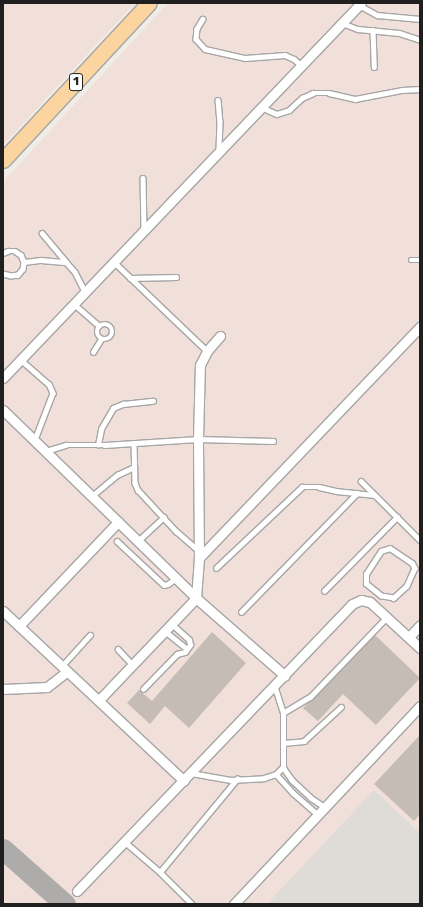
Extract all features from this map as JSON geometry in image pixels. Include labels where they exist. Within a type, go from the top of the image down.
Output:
[{"type":"main road","name":"1","points":[[3,160],[149,3]]},
{"type":"street","points":[[3,378],[360,4]]},
{"type":"street","points":[[199,555],[420,327]]},
{"type":"street","points":[[99,700],[196,598],[199,555],[198,439],[200,365],[207,351],[220,336]]},
{"type":"street","points":[[3,410],[196,598],[285,676]]},
{"type":"street","points":[[19,626],[118,522]]},
{"type":"street","points":[[78,891],[285,676],[352,604],[361,600],[370,602],[420,648]]},
{"type":"street","points":[[3,611],[184,781]]},
{"type":"street","points":[[409,637],[420,625]]},
{"type":"street","points":[[3,689],[47,687],[64,669]]},
{"type":"street","points":[[234,904],[420,706]]},
{"type":"lane","points":[[360,4],[377,15],[420,19]]},
{"type":"lane","points":[[203,20],[197,28],[196,39],[205,49],[245,58],[285,55],[294,59],[301,65]]},
{"type":"lane","points":[[342,23],[358,29],[399,33],[420,40]]},
{"type":"lane","points":[[373,30],[374,67]]},
{"type":"lane","points":[[261,107],[277,114],[289,110],[302,98],[313,93],[328,93],[355,99],[402,90],[420,89]]},
{"type":"lane","points":[[218,100],[220,121],[219,152]]},
{"type":"lane","points":[[143,178],[144,230]]},
{"type":"lane","points":[[42,233],[75,272],[85,292]]},
{"type":"lane","points":[[3,253],[8,250],[15,251],[21,255],[24,262],[23,269],[18,275],[11,276],[3,274]]},
{"type":"lane","points":[[24,262],[41,260],[66,262]]},
{"type":"lane","points":[[411,260],[420,260]]},
{"type":"lane","points":[[114,262],[207,351]]},
{"type":"lane","points":[[130,278],[176,276]]},
{"type":"lane","points":[[74,304],[99,326]]},
{"type":"lane","points":[[103,323],[112,327],[113,333],[111,337],[106,340],[101,339],[96,333],[99,326],[103,323]]},
{"type":"lane","points":[[93,352],[101,339]]},
{"type":"lane","points":[[21,360],[49,384],[53,394],[35,440]]},
{"type":"lane","points":[[98,445],[101,429],[113,408],[122,404],[153,401]]},
{"type":"lane","points":[[46,451],[66,445],[98,445],[198,439],[273,441]]},
{"type":"lane","points":[[134,443],[135,483],[138,490],[199,555]]},
{"type":"lane","points":[[92,496],[117,475],[134,467]]},
{"type":"lane","points":[[361,481],[420,540]]},
{"type":"lane","points":[[216,568],[302,487],[319,487],[336,491],[375,495]]},
{"type":"lane","points":[[241,612],[357,493]]},
{"type":"lane","points":[[138,541],[164,517]]},
{"type":"lane","points":[[324,591],[397,517]]},
{"type":"lane","points":[[118,541],[164,584],[168,584],[176,578]]},
{"type":"lane","points":[[390,548],[418,567],[407,586],[394,598],[381,596],[366,584],[366,574],[381,551],[390,548]]},
{"type":"lane","points":[[284,713],[310,697],[387,617]]},
{"type":"lane","points":[[143,689],[177,654],[188,650],[191,642],[168,628]]},
{"type":"lane","points":[[168,628],[188,650]]},
{"type":"lane","points":[[64,669],[90,635]]},
{"type":"lane","points":[[118,649],[133,665]]},
{"type":"lane","points":[[274,686],[284,713],[283,767],[292,780],[311,798],[325,807]]},
{"type":"lane","points":[[283,743],[304,741],[341,707]]},
{"type":"lane","points":[[191,773],[237,779],[264,778],[276,774],[283,767]]},
{"type":"lane","points":[[276,774],[293,793],[318,814]]},
{"type":"lane","points":[[160,872],[237,779]]},
{"type":"lane","points":[[124,842],[160,872],[192,904]]},
{"type":"shaded area","points":[[3,3],[135,3],[3,145]]},
{"type":"shaded area","points":[[168,3],[420,3],[420,904],[3,904],[3,182]]},
{"type":"shaded area","points":[[374,790],[420,833],[420,904],[267,904]]},
{"type":"building","points":[[212,632],[246,663],[189,728],[165,706],[150,724],[127,703],[139,690],[152,701]]},
{"type":"building","points":[[375,635],[420,678],[376,725],[343,694],[318,721],[303,708]]},
{"type":"building","points":[[420,735],[420,814],[414,821],[374,784]]},
{"type":"taxiway","points":[[3,849],[65,904]]}]
